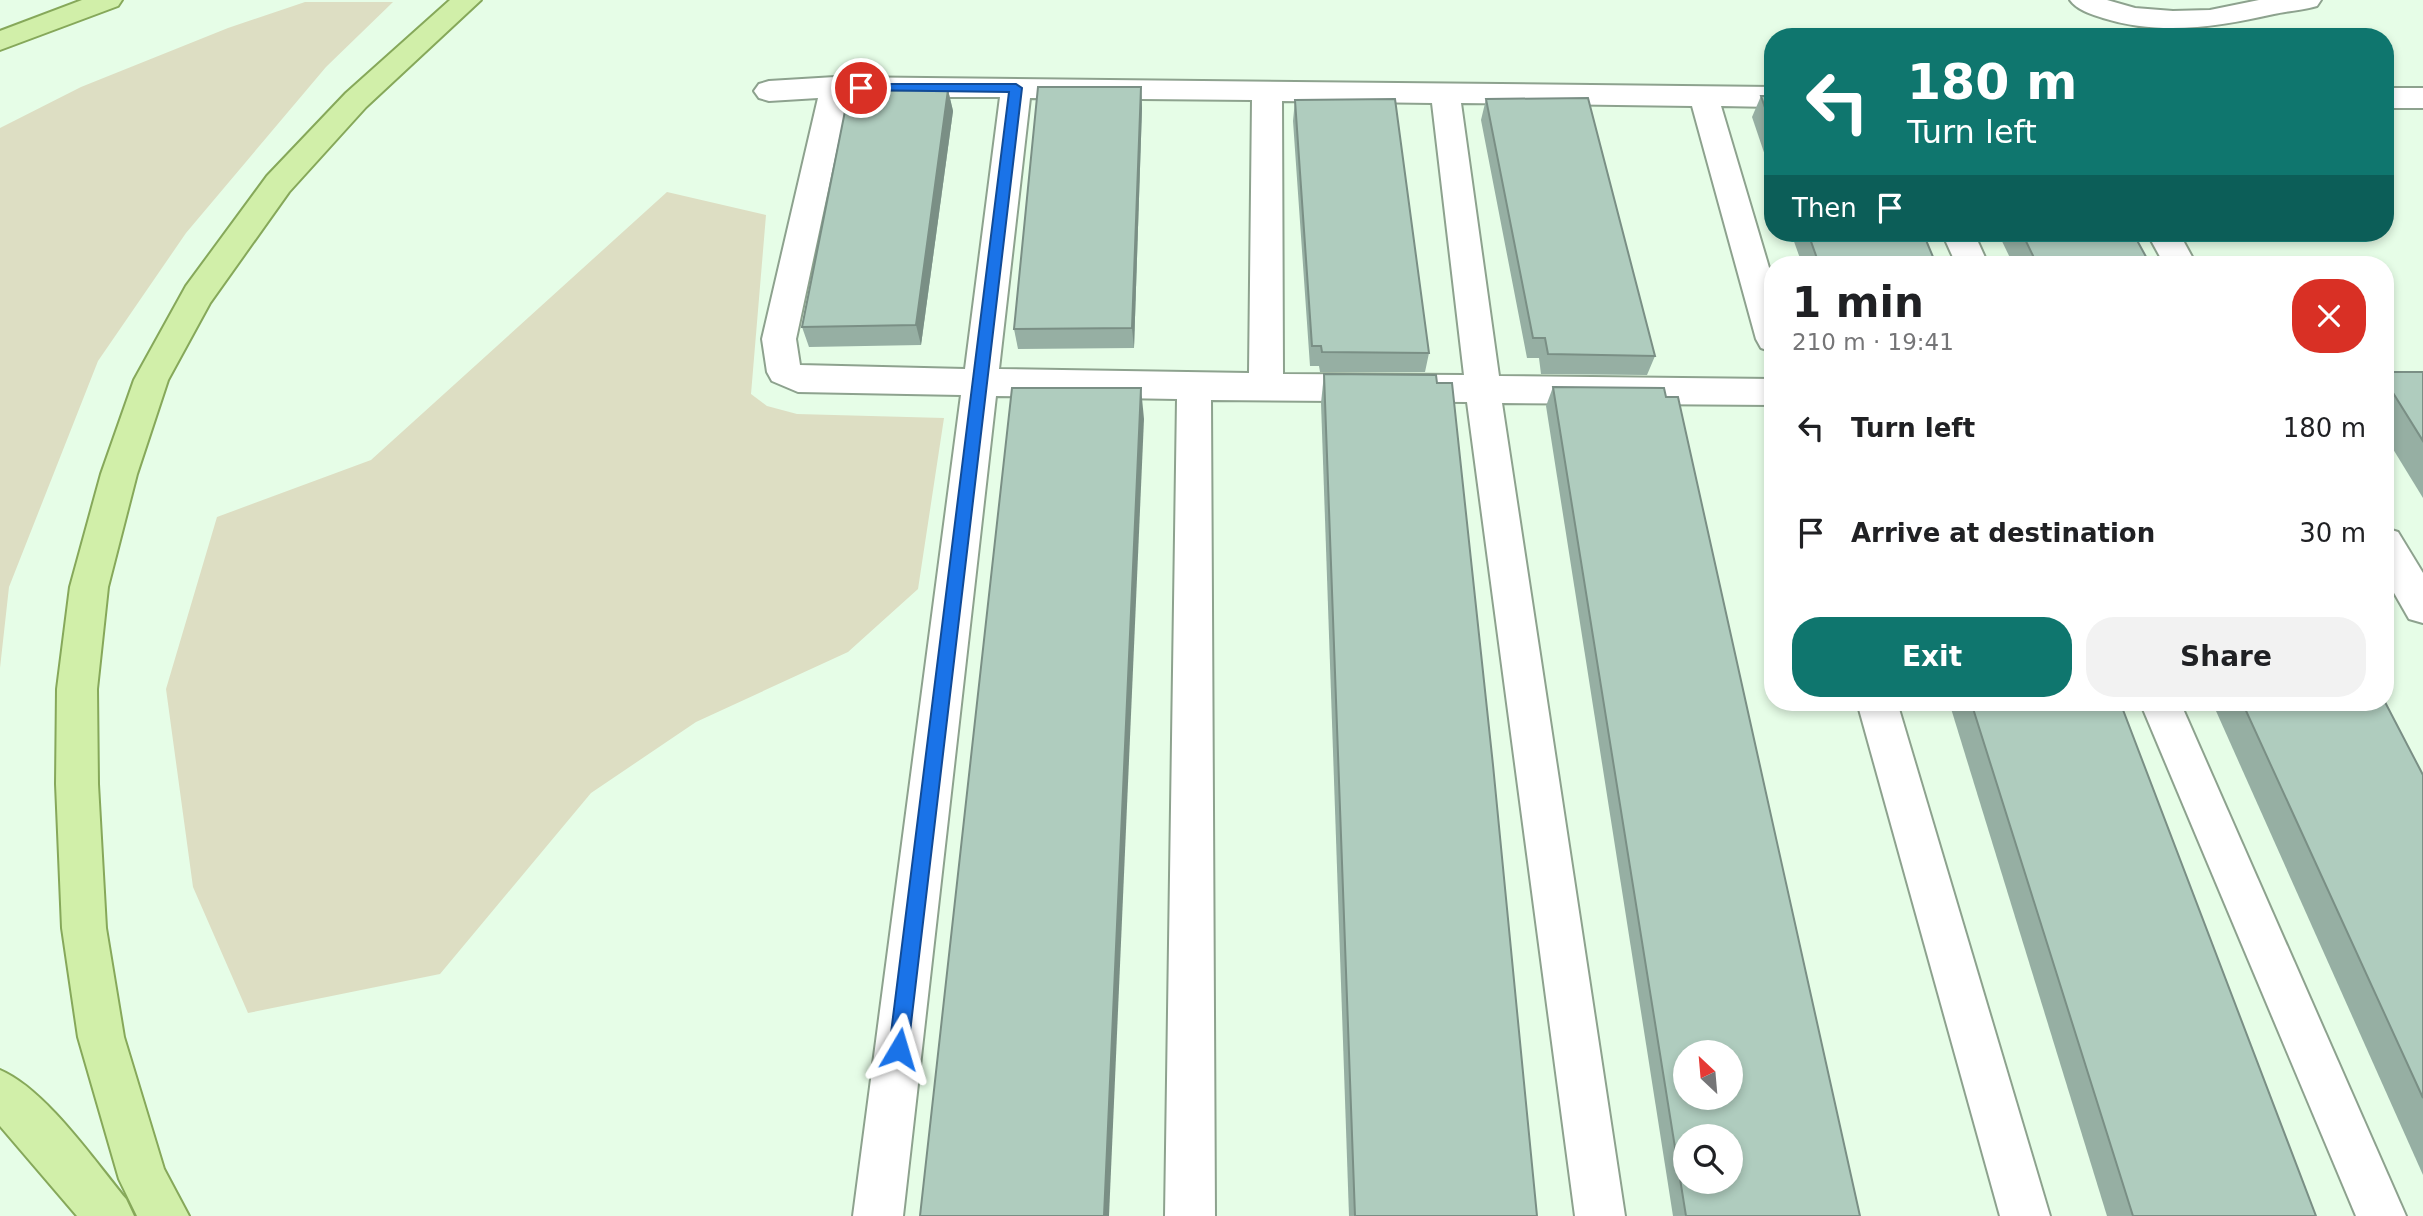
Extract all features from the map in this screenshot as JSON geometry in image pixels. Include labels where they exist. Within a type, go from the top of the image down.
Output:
[{"type":"main road","points":[[0,41],[108,0]]},
{"type":"main road","points":[[164,1216],[143,1179],[101,1037],[84,928],[77,784],[77,689],[89,587],[119,474],[151,380],[198,295],[278,184],[356,100],[467,0]]},
{"type":"main road","points":[[0,1094],[29,1121],[109,1216]]},
{"type":"street","points":[[2084,0],[2126,16],[2182,18],[2226,16],[2307,0]]},
{"type":"street","points":[[835,87],[779,339],[784,372],[798,379],[1266,387],[1764,391]]},
{"type":"street","points":[[769,91],[835,87],[1016,88],[1764,97]]},
{"type":"street","points":[[878,1216],[1016,88]]},
{"type":"street","points":[[1266,92],[1266,387]]},
{"type":"street","points":[[1445,92],[1483,389],[1600,1216]]},
{"type":"street","points":[[1703,97],[1764,308]]},
{"type":"street","points":[[2394,98],[2423,98]]},
{"type":"street","points":[[1190,1216],[1194,386]]},
{"type":"street","points":[[2394,558],[2423,607]]},
{"type":"street","points":[[1880,711],[2025,1216]]},
{"type":"street","points":[[2164,711],[2381,1216]]},
{"type":"green space","points":[[305,2],[393,2],[326,67],[186,233],[98,361],[9,587],[0,668],[0,128],[81,87],[228,28]]},
{"type":"green space","points":[[667,192],[766,215],[751,394],[767,406],[797,414],[944,418],[918,589],[848,652],[696,722],[591,793],[440,974],[248,1013],[193,887],[166,689],[217,517],[371,460]]},
{"type":"building","points":[[1038,87],[1141,87],[1132,328],[1014,329]]},
{"type":"building","points":[[948,90],[916,325],[802,327],[849,91]]},
{"type":"building","points":[[1588,98],[1655,356],[1548,354],[1545,338],[1533,338],[1486,99]]},
{"type":"building","points":[[1395,99],[1429,353],[1322,352],[1321,346],[1312,346],[1295,100]]},
{"type":"building","points":[[1811,242],[1927,242],[1933,256],[1816,256]]},
{"type":"building","points":[[2026,242],[2138,242],[2146,256],[2033,256]]},
{"type":"building","points":[[2394,372],[2423,372],[2423,441],[2394,394]]},
{"type":"building","points":[[1324,374],[1436,375],[1437,383],[1452,383],[1537,1216],[1355,1216]]},
{"type":"building","points":[[1553,387],[1664,388],[1666,397],[1678,397],[1860,1216],[1686,1216],[1682,1194],[1743,1194],[1743,1124],[1673,1124],[1673,1135]]},
{"type":"building","points":[[1012,388],[1141,388],[1104,1216],[920,1216]]},
{"type":"building","points":[[1974,711],[2123,711],[2316,1216],[2133,1216]]},
{"type":"building","points":[[2246,711],[2390,711],[2423,775],[2423,1098]]},
{"type":"route","points":[[861,88],[1016,88],[899,1049]]}]
